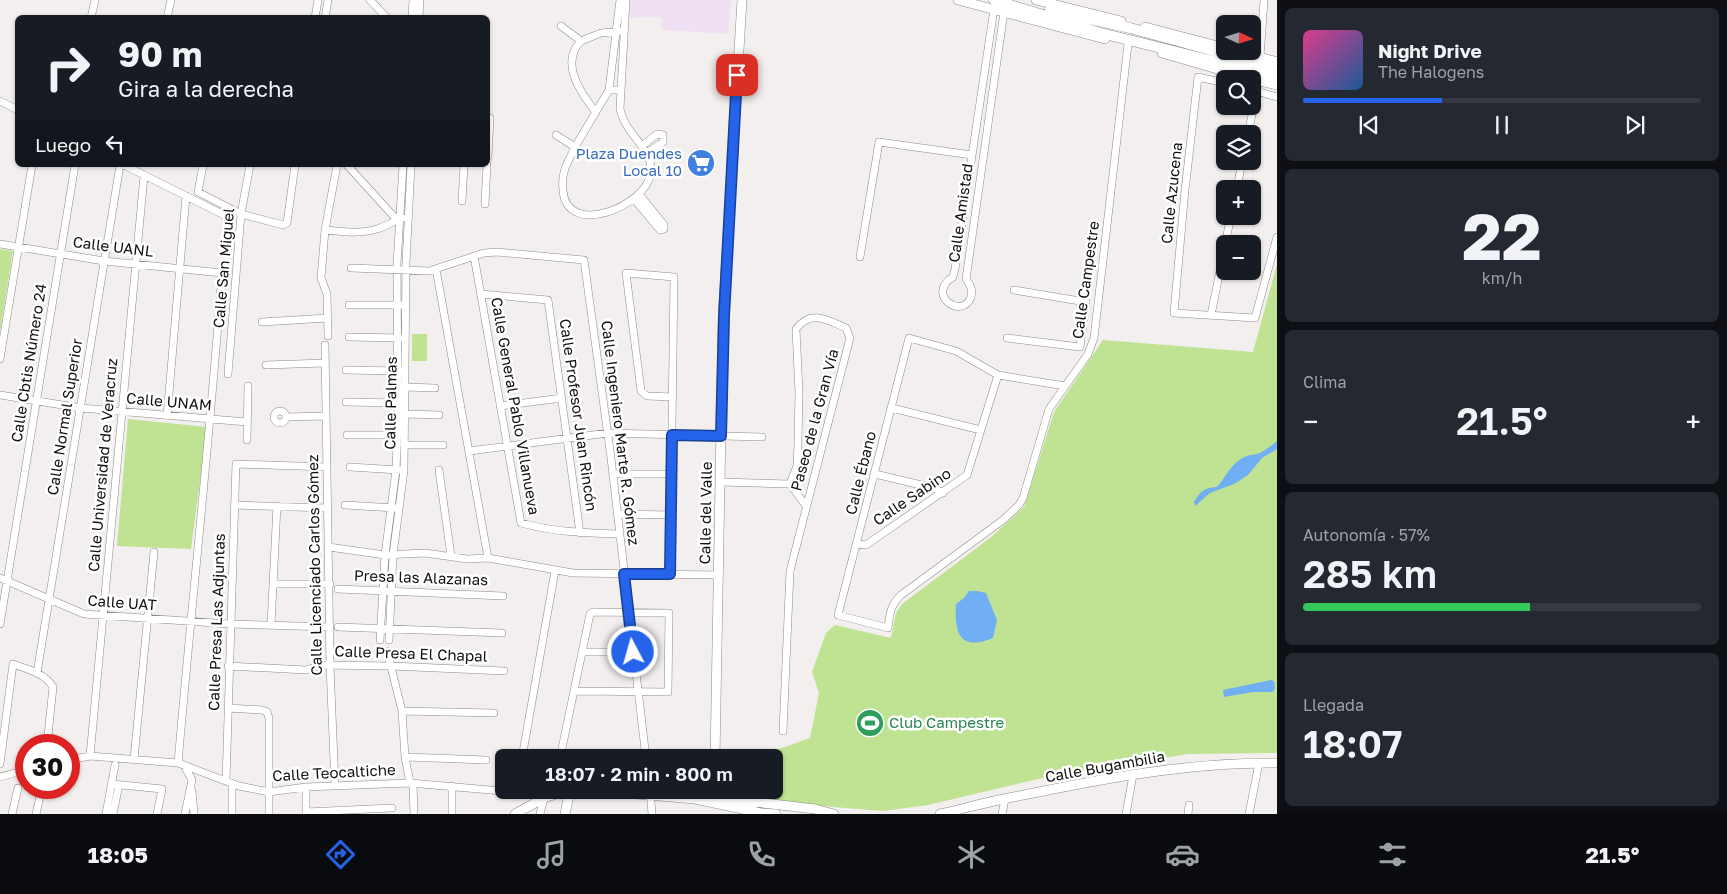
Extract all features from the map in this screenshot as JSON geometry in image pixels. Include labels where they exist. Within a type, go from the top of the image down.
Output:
[{"type":"main road","points":[[1012,0],[1098,22]]},
{"type":"main road","points":[[994,5],[1033,4],[1073,28],[1101,33],[1182,56],[1277,77]]},
{"type":"main road","points":[[1073,28],[1082,20],[1130,28],[1191,42],[1277,68]]},
{"type":"street","points":[[92,15],[95,0]]},
{"type":"street","points":[[168,15],[171,0]]},
{"type":"street","points":[[316,15],[318,0]]},
{"type":"street","points":[[326,15],[328,0]]},
{"type":"street","points":[[370,0],[383,15]]},
{"type":"street","points":[[412,15],[413,0]]},
{"type":"street","points":[[419,15],[420,0]]},
{"type":"street","points":[[620,0],[621,31],[620,109],[626,128],[647,154],[651,171],[649,181],[636,197],[611,211],[587,216],[577,213],[568,207],[563,196],[562,183],[565,168],[575,147],[609,90],[621,31],[626,0]]},
{"type":"street","name":"Calle del Valle","points":[[715,749],[724,307],[742,0]]},
{"type":"street","points":[[958,0],[994,5],[1004,12],[1182,56],[1226,70]]},
{"type":"street","points":[[1261,43],[1264,0]]},
{"type":"street","points":[[1033,4],[1216,46]]},
{"type":"street","name":"Calle Amistad","points":[[994,5],[953,277],[943,287],[942,294],[948,303],[954,306],[961,306],[970,300],[972,292],[970,284],[966,279],[1004,12]]},
{"type":"street","points":[[561,26],[580,41]]},
{"type":"street","points":[[991,26],[1002,28]]},
{"type":"street","points":[[596,112],[581,92],[572,71],[573,51],[580,41],[592,36],[621,31]]},
{"type":"street","name":"Calle Campestre","points":[[838,615],[888,628],[892,605],[901,595],[1003,520],[1019,505],[1026,491],[1049,409],[1092,346],[1128,44]]},
{"type":"street","points":[[1261,57],[1277,62]]},
{"type":"street","name":"Calle Azucena","points":[[1211,315],[1174,313],[1185,190],[1198,77],[1216,81]]},
{"type":"street","points":[[1261,81],[1277,85]]},
{"type":"street","points":[[609,90],[620,90]]},
{"type":"street","points":[[1261,92],[1277,96]]},
{"type":"street","points":[[0,102],[15,109]]},
{"type":"street","points":[[979,109],[990,110]]},
{"type":"street","points":[[642,146],[657,134],[663,136],[663,142],[647,154]]},
{"type":"street","points":[[556,135],[575,147]]},
{"type":"street","points":[[860,257],[879,142],[972,155]]},
{"type":"street","points":[[0,359],[32,167]]},
{"type":"street","name":"Calle Cbtis Número 24","points":[[0,624],[4,580],[37,401],[75,167]]},
{"type":"street","name":"Calle Normal Superior","points":[[37,673],[104,261],[122,167]]},
{"type":"street","points":[[126,167],[224,215]]},
{"type":"street","points":[[203,167],[198,192],[242,214],[279,226],[287,223],[295,167]]},
{"type":"street","name":"Calle San Miguel","points":[[228,374],[242,214],[250,167]]},
{"type":"street","points":[[328,336],[327,294],[322,278],[325,230],[337,167]]},
{"type":"street","points":[[350,167],[398,220]]},
{"type":"street","name":"Calle Palmas","points":[[380,640],[385,555],[391,508],[404,445],[401,435],[405,414],[401,403],[405,387],[398,338],[397,270],[398,220],[403,167]]},
{"type":"street","name":"Calle Palmas","points":[[388,640],[399,509],[402,371],[406,338],[406,271],[411,167]]},
{"type":"street","points":[[462,201],[464,167]]},
{"type":"street","points":[[485,204],[487,167]]},
{"type":"street","name":"Calle Universidad de Veracruz","points":[[90,756],[144,176]]},
{"type":"street","points":[[966,192],[978,194]]},
{"type":"street","points":[[167,416],[186,196]]},
{"type":"street","points":[[636,197],[649,212]]},
{"type":"street","points":[[325,230],[354,233],[367,232],[379,229],[408,216]]},
{"type":"street","points":[[1220,280],[1211,315],[1255,318],[1277,237]]},
{"type":"street","name":"Calle UANL","points":[[0,244],[104,261],[222,273],[211,419]]},
{"type":"street","name":"Calle Ingeniero Marte R. Gómez","points":[[474,256],[497,252],[584,260],[608,433],[645,749]]},
{"type":"street","points":[[351,268],[429,271],[474,256]]},
{"type":"street","name":"Calle General Pablo Villanueva","points":[[474,256],[521,523],[541,529],[619,534]]},
{"type":"street","points":[[436,269],[488,558]]},
{"type":"street","points":[[670,574],[673,397],[674,277],[626,273],[641,391],[646,396],[673,397]]},
{"type":"street","points":[[953,277],[960,276],[966,279]]},
{"type":"street","points":[[1007,338],[1080,347],[1086,311],[1086,302],[1014,290]]},
{"type":"street","name":"Calle Profesor Juan Rincón","points":[[481,294],[548,300],[580,533]]},
{"type":"street","points":[[349,305],[406,305]]},
{"type":"street","points":[[1086,311],[1097,312]]},
{"type":"street","name":"Paseo de la Gran Vía","points":[[783,731],[790,571],[850,338],[846,328],[814,317],[802,322],[796,329],[799,392],[798,466],[790,484]]},
{"type":"street","points":[[262,322],[328,318]]},
{"type":"street","points":[[349,337],[406,338]]},
{"type":"street","name":"Calle Ébano","points":[[838,615],[910,338],[956,351],[998,375]]},
{"type":"street","name":"Calle Licenciado Carlos Gómez","points":[[325,345],[330,666],[334,785]]},
{"type":"street","points":[[266,365],[325,363]]},
{"type":"street","points":[[346,370],[402,371]]},
{"type":"street","points":[[998,375],[1065,386]]},
{"type":"street","name":"Calle Sabino","points":[[857,544],[866,545],[967,475],[998,375]]},
{"type":"street","points":[[247,440],[248,386]]},
{"type":"street","points":[[405,387],[435,388]]},
{"type":"street","name":"Calle UNAM","points":[[0,395],[81,408],[247,422]]},
{"type":"street","points":[[500,406],[562,398]]},
{"type":"street","points":[[346,402],[401,403]]},
{"type":"street","points":[[892,408],[982,430]]},
{"type":"street","points":[[405,414],[439,415]]},
{"type":"street","points":[[286,417],[326,416]]},
{"type":"street","points":[[185,814],[192,780],[181,764],[190,622],[211,419]]},
{"type":"street","points":[[469,451],[608,433],[762,437]]},
{"type":"street","points":[[347,435],[401,435]]},
{"type":"street","points":[[404,445],[443,445]]},
{"type":"street","name":"Calle Presa Las Adjuntas","points":[[232,814],[229,782],[228,666],[236,464],[326,467]]},
{"type":"street","points":[[350,467],[400,470]]},
{"type":"street","points":[[438,470],[451,556]]},
{"type":"street","points":[[613,474],[671,474]]},
{"type":"street","points":[[875,474],[934,488],[943,493]]},
{"type":"street","points":[[721,482],[790,484],[806,506]]},
{"type":"street","points":[[346,505],[399,509]]},
{"type":"street","points":[[234,506],[327,508]]},
{"type":"street","points":[[271,625],[277,506]]},
{"type":"street","points":[[617,514],[671,516]]},
{"type":"street","points":[[329,547],[385,555],[425,553],[467,560],[488,558],[556,571],[719,575]]},
{"type":"street","points":[[134,759],[154,552]]},
{"type":"street","points":[[524,749],[556,571]]},
{"type":"street","name":"Calle UAT","points":[[4,580],[79,613],[190,622],[330,627]]},
{"type":"street","points":[[274,584],[330,584]]},
{"type":"street","name":"Presa las Alazanas","points":[[338,589],[503,596]]},
{"type":"street","points":[[562,749],[590,614],[593,612],[669,613],[668,692],[575,691]]},
{"type":"street","points":[[338,627],[502,633]]},
{"type":"street","points":[[387,651],[402,711],[405,757],[412,783],[414,814]]},
{"type":"street","points":[[583,652],[633,652]]},
{"type":"street","points":[[0,764],[13,664],[37,673],[50,682],[53,687],[48,734]]},
{"type":"street","name":"Calle Presa El Chapal","points":[[228,666],[306,670],[321,665],[504,670]]},
{"type":"street","points":[[228,708],[262,710],[266,712],[269,718],[269,814]]},
{"type":"street","points":[[402,711],[494,713]]},
{"type":"street","name":"Calle Teocaltiche","points":[[80,758],[90,756],[181,764],[229,782],[269,792],[306,786],[412,783],[495,790]]},
{"type":"street","points":[[405,757],[486,760]]},
{"type":"street","points":[[1249,814],[1259,763]]},
{"type":"street","name":"Calle Bugambilia","points":[[940,814],[1133,774],[1176,768],[1277,763]]},
{"type":"street","points":[[113,814],[116,785],[115,765]]},
{"type":"street","points":[[0,777],[15,773]]},
{"type":"street","points":[[1126,814],[1133,774]]},
{"type":"street","points":[[106,814],[116,785]]},
{"type":"street","points":[[116,785],[162,789],[157,814]]},
{"type":"street","points":[[306,786],[306,813],[375,811],[392,808]]},
{"type":"street","points":[[452,786],[452,814]]},
{"type":"street","points":[[191,788],[194,814]]},
{"type":"street","points":[[12,814],[15,799]]},
{"type":"street","points":[[36,814],[39,799]]},
{"type":"street","points":[[515,814],[542,799]]},
{"type":"street","points":[[540,814],[544,799]]},
{"type":"street","points":[[565,814],[568,799]]},
{"type":"street","points":[[651,799],[652,814]]},
{"type":"street","points":[[722,799],[746,808],[776,814]]},
{"type":"street","points":[[1002,814],[1005,799]]},
{"type":"street","points":[[1188,814],[1189,806]]},
{"type":"street","points":[[746,808],[834,814]]},
{"type":"shaded area","points":[[629,0],[731,0],[728,34],[662,30],[661,17],[627,18]]},
{"type":"green space","points":[[0,249],[13,251],[0,332]]},
{"type":"green space","points":[[1277,264],[1277,753],[1188,754],[1038,779],[928,805],[883,811],[759,801],[759,799],[783,799],[783,749],[779,749],[810,738],[819,693],[812,672],[826,633],[835,625],[891,638],[896,613],[902,604],[990,538],[1024,507],[1054,412],[1103,340],[1253,352]]},
{"type":"green space","points":[[412,334],[427,334],[427,361],[412,361]]},
{"type":"green space","points":[[128,419],[207,427],[191,549],[117,546]]},
{"type":"water","points":[[1277,441],[1277,449],[1262,458],[1248,475],[1234,484],[1210,493],[1195,506],[1194,502],[1198,495],[1206,489],[1217,487],[1238,461],[1247,456],[1260,453]]},
{"type":"water","points":[[969,591],[986,593],[997,620],[993,638],[973,643],[967,641],[958,632],[956,604]]},
{"type":"water","points":[[1271,680],[1274,681],[1275,688],[1273,692],[1253,692],[1224,697],[1223,690]]},
{"type":"place","name":"Plaza Duendes Local 10","points":[[701,163]]},
{"type":"place","name":"Club Campestre","points":[[870,723]]},
{"type":"route","points":[[633,652],[624,574],[670,574],[672,435],[721,436],[724,316],[737,75]]}]
